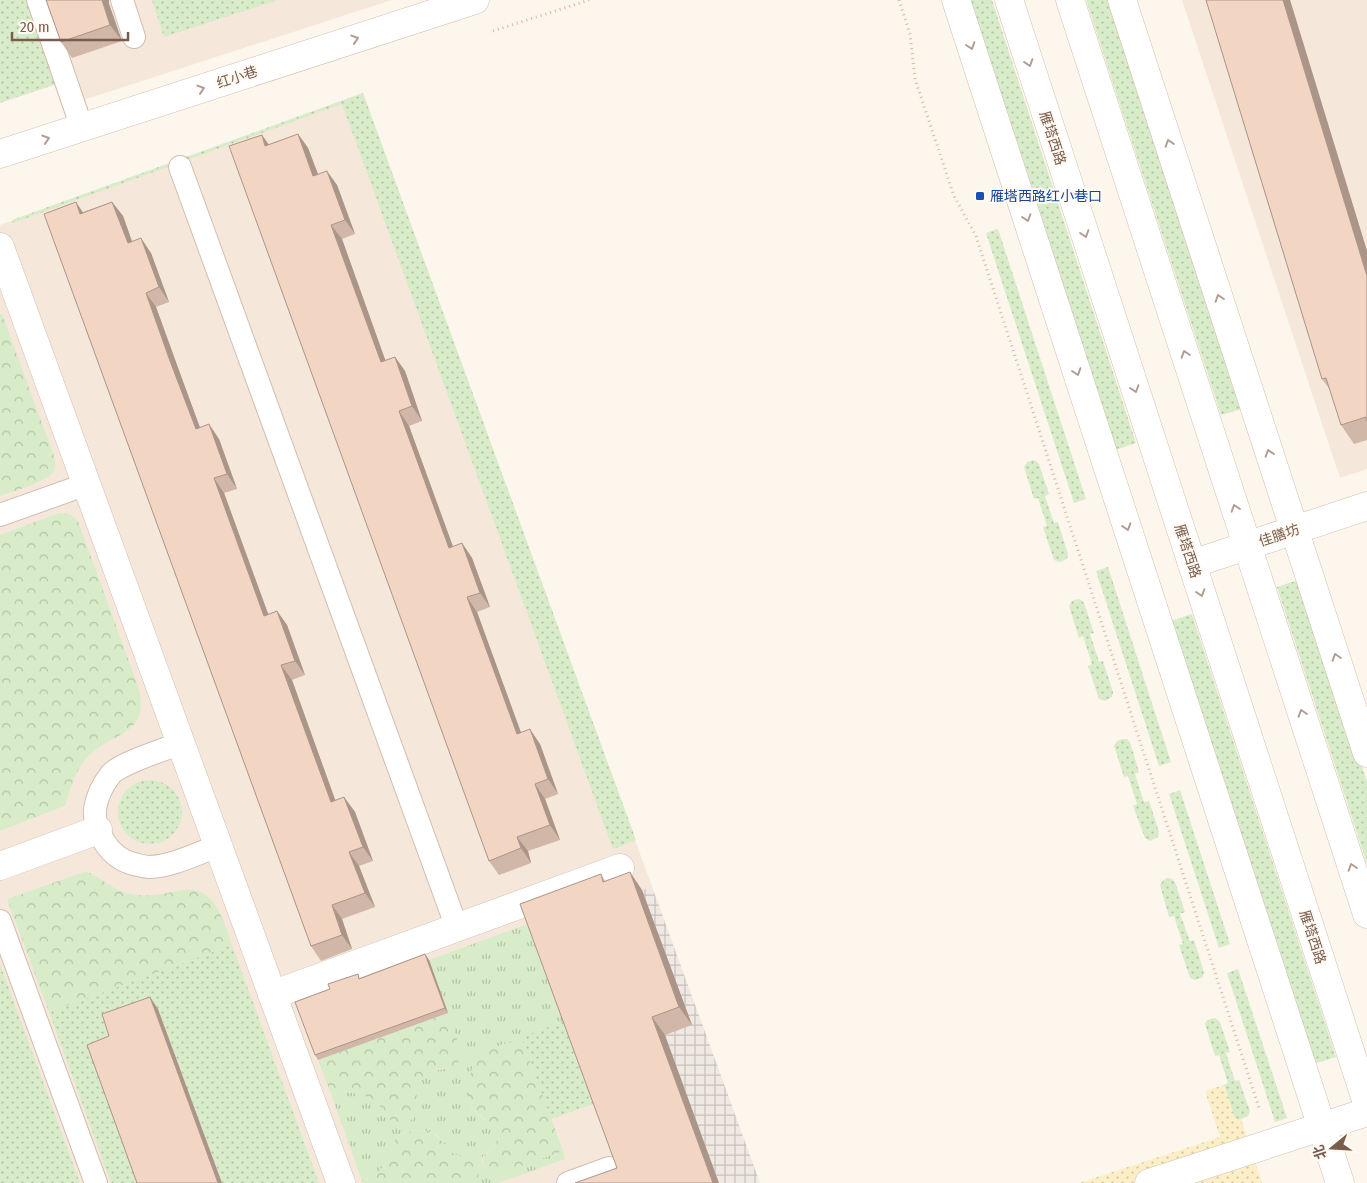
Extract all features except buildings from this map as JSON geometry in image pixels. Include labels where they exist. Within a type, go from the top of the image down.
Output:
[{"type":"street","name":"红小巷","points":[[0,154],[475,0]]},
{"type":"street","points":[[956,0],[1340,1183]]},
{"type":"street","name":"雁塔西路","points":[[1009,0],[1367,1103]]},
{"type":"street","points":[[1070,0],[1367,914]]},
{"type":"street","points":[[1122,0],[1367,753]]},
{"type":"street","points":[[0,247],[341,1183]]},
{"type":"street","name":"佳膳坊","points":[[1192,564],[1367,506]]},
{"type":"street","points":[[0,866],[98,830]]},
{"type":"street","points":[[272,995],[620,868]]},
{"type":"street","points":[[1148,1183],[1367,1112]]},
{"type":"lane","points":[[38,0],[82,128]]},
{"type":"lane","points":[[122,0],[134,37]]},
{"type":"lane","points":[[180,167],[456,928]]},
{"type":"lane","points":[[0,515],[86,484]]},
{"type":"lane","points":[[181,743],[131,762],[112,773],[100,790],[95,810],[98,830],[110,850],[126,862],[147,867],[168,864],[218,846]]},
{"type":"lane","points":[[0,921],[96,1183]]},
{"type":"lane","points":[[568,1183],[609,1168]]},
{"type":"path","points":[[899,0],[910,34],[916,79],[954,196],[976,236],[1271,1143]]},
{"type":"shaded area","points":[[28,0],[392,0],[65,106]]},
{"type":"shaded area","points":[[1182,0],[1367,0],[1367,469],[1340,478]]},
{"type":"shaded area","points":[[363,93],[760,1183],[0,1183],[0,225]]},
{"type":"shaded area","points":[[652,887],[760,1183],[719,1183],[665,1035],[691,1025],[642,890]]},
{"type":"green space","points":[[0,0],[28,0],[57,84],[0,103]]},
{"type":"green space","points":[[152,0],[278,0],[164,37]]},
{"type":"green space","points":[[965,0],[992,0],[1136,443],[1112,451]]},
{"type":"green space","points":[[1086,0],[1113,0],[1245,408],[1221,415]]},
{"type":"green space","points":[[363,93],[636,840],[613,849],[342,104],[13,223],[12,220]]},
{"type":"green space","points":[[998,229],[1086,499],[1074,503],[986,233]]},
{"type":"green space","points":[[0,314],[2,314],[53,453],[55,464],[53,472],[45,479],[0,496]]},
{"type":"green space","points":[[1033,460],[1039,464],[1049,494],[1045,496],[1054,523],[1058,522],[1068,554],[1067,559],[1060,562],[1054,560],[1043,527],[1047,526],[1038,498],[1034,499],[1024,467],[1027,462]]},
{"type":"green space","points":[[59,513],[70,514],[78,521],[138,686],[141,703],[139,715],[134,724],[126,731],[95,750],[85,760],[76,775],[64,806],[0,831],[0,535]]},
{"type":"green space","points":[[1108,567],[1171,762],[1159,766],[1096,571]]},
{"type":"green space","points":[[1301,579],[1367,782],[1367,864],[1277,587]]},
{"type":"green space","points":[[1078,599],[1084,603],[1094,633],[1090,634],[1099,662],[1103,661],[1113,692],[1112,697],[1105,701],[1099,699],[1088,666],[1092,664],[1083,636],[1079,638],[1069,606],[1072,601]]},
{"type":"green space","points":[[1192,614],[1336,1057],[1311,1065],[1168,622]]},
{"type":"green space","points":[[1127,739],[1130,742],[1139,772],[1135,774],[1144,802],[1149,801],[1159,832],[1158,837],[1150,841],[1145,838],[1133,806],[1137,804],[1128,776],[1124,777],[1114,746],[1117,741]]},
{"type":"green space","points":[[144,780],[156,780],[173,789],[180,800],[182,812],[180,824],[173,835],[156,844],[144,844],[132,839],[123,830],[118,818],[118,806],[123,794],[132,785]]},
{"type":"green space","points":[[1180,790],[1230,944],[1219,948],[1169,794]]},
{"type":"green space","points":[[84,872],[97,876],[123,892],[140,895],[164,894],[183,890],[194,890],[203,893],[216,907],[232,945],[49,1012],[7,899]]},
{"type":"green space","points":[[1168,878],[1175,882],[1185,912],[1180,914],[1190,941],[1194,940],[1204,972],[1203,977],[1195,980],[1190,978],[1179,945],[1183,944],[1174,916],[1169,917],[1160,885],[1163,880]]},
{"type":"green space","points":[[533,922],[569,1019],[477,1054],[471,1073],[469,1096],[472,1108],[493,1127],[497,1138],[496,1145],[483,1156],[482,1160],[486,1169],[492,1173],[499,1174],[563,1151],[565,1159],[498,1183],[473,1183],[478,1177],[479,1170],[473,1158],[452,1153],[435,1134],[418,1130],[396,1137],[388,1160],[378,1172],[362,1181],[331,1094],[345,1092],[365,1096],[377,1104],[396,1123],[404,1123],[414,1118],[419,1112],[417,1091],[422,1077],[428,1073],[454,1066],[459,1061],[462,1053],[429,960]]},
{"type":"green space","points":[[232,945],[319,1183],[222,1183],[158,1009],[142,1183],[111,1183],[49,1012]]},
{"type":"green space","points":[[0,964],[80,1183],[0,1183]]},
{"type":"green space","points":[[1238,969],[1287,1118],[1275,1122],[1227,973]]},
{"type":"green space","points":[[448,1013],[462,1051],[461,1058],[456,1066],[433,1070],[417,1091],[419,1112],[414,1118],[404,1123],[396,1123],[377,1104],[365,1096],[345,1092],[331,1094],[318,1060]]},
{"type":"green space","points":[[1215,1018],[1220,1022],[1230,1052],[1226,1053],[1235,1081],[1239,1080],[1250,1111],[1248,1116],[1239,1120],[1235,1118],[1224,1085],[1228,1083],[1219,1055],[1215,1056],[1205,1024],[1207,1020]]},
{"type":"green space","points":[[569,1019],[599,1102],[551,1119],[521,1037]]},
{"type":"green space","points":[[521,1037],[563,1151],[495,1174],[488,1171],[483,1163],[484,1155],[496,1145],[490,1125],[478,1114],[470,1102],[471,1072],[477,1054]]},
{"type":"green space","points":[[414,1130],[430,1131],[450,1151],[473,1158],[479,1170],[476,1180],[473,1183],[363,1183],[362,1181],[368,1179],[396,1137]]},
{"type":"sand","points":[[1224,1085],[1235,1118],[1241,1119],[1262,1183],[1079,1183],[1220,1137],[1205,1091]]},
{"type":"place","name":"雁塔西路红小巷口","points":[[980,196]]}]
